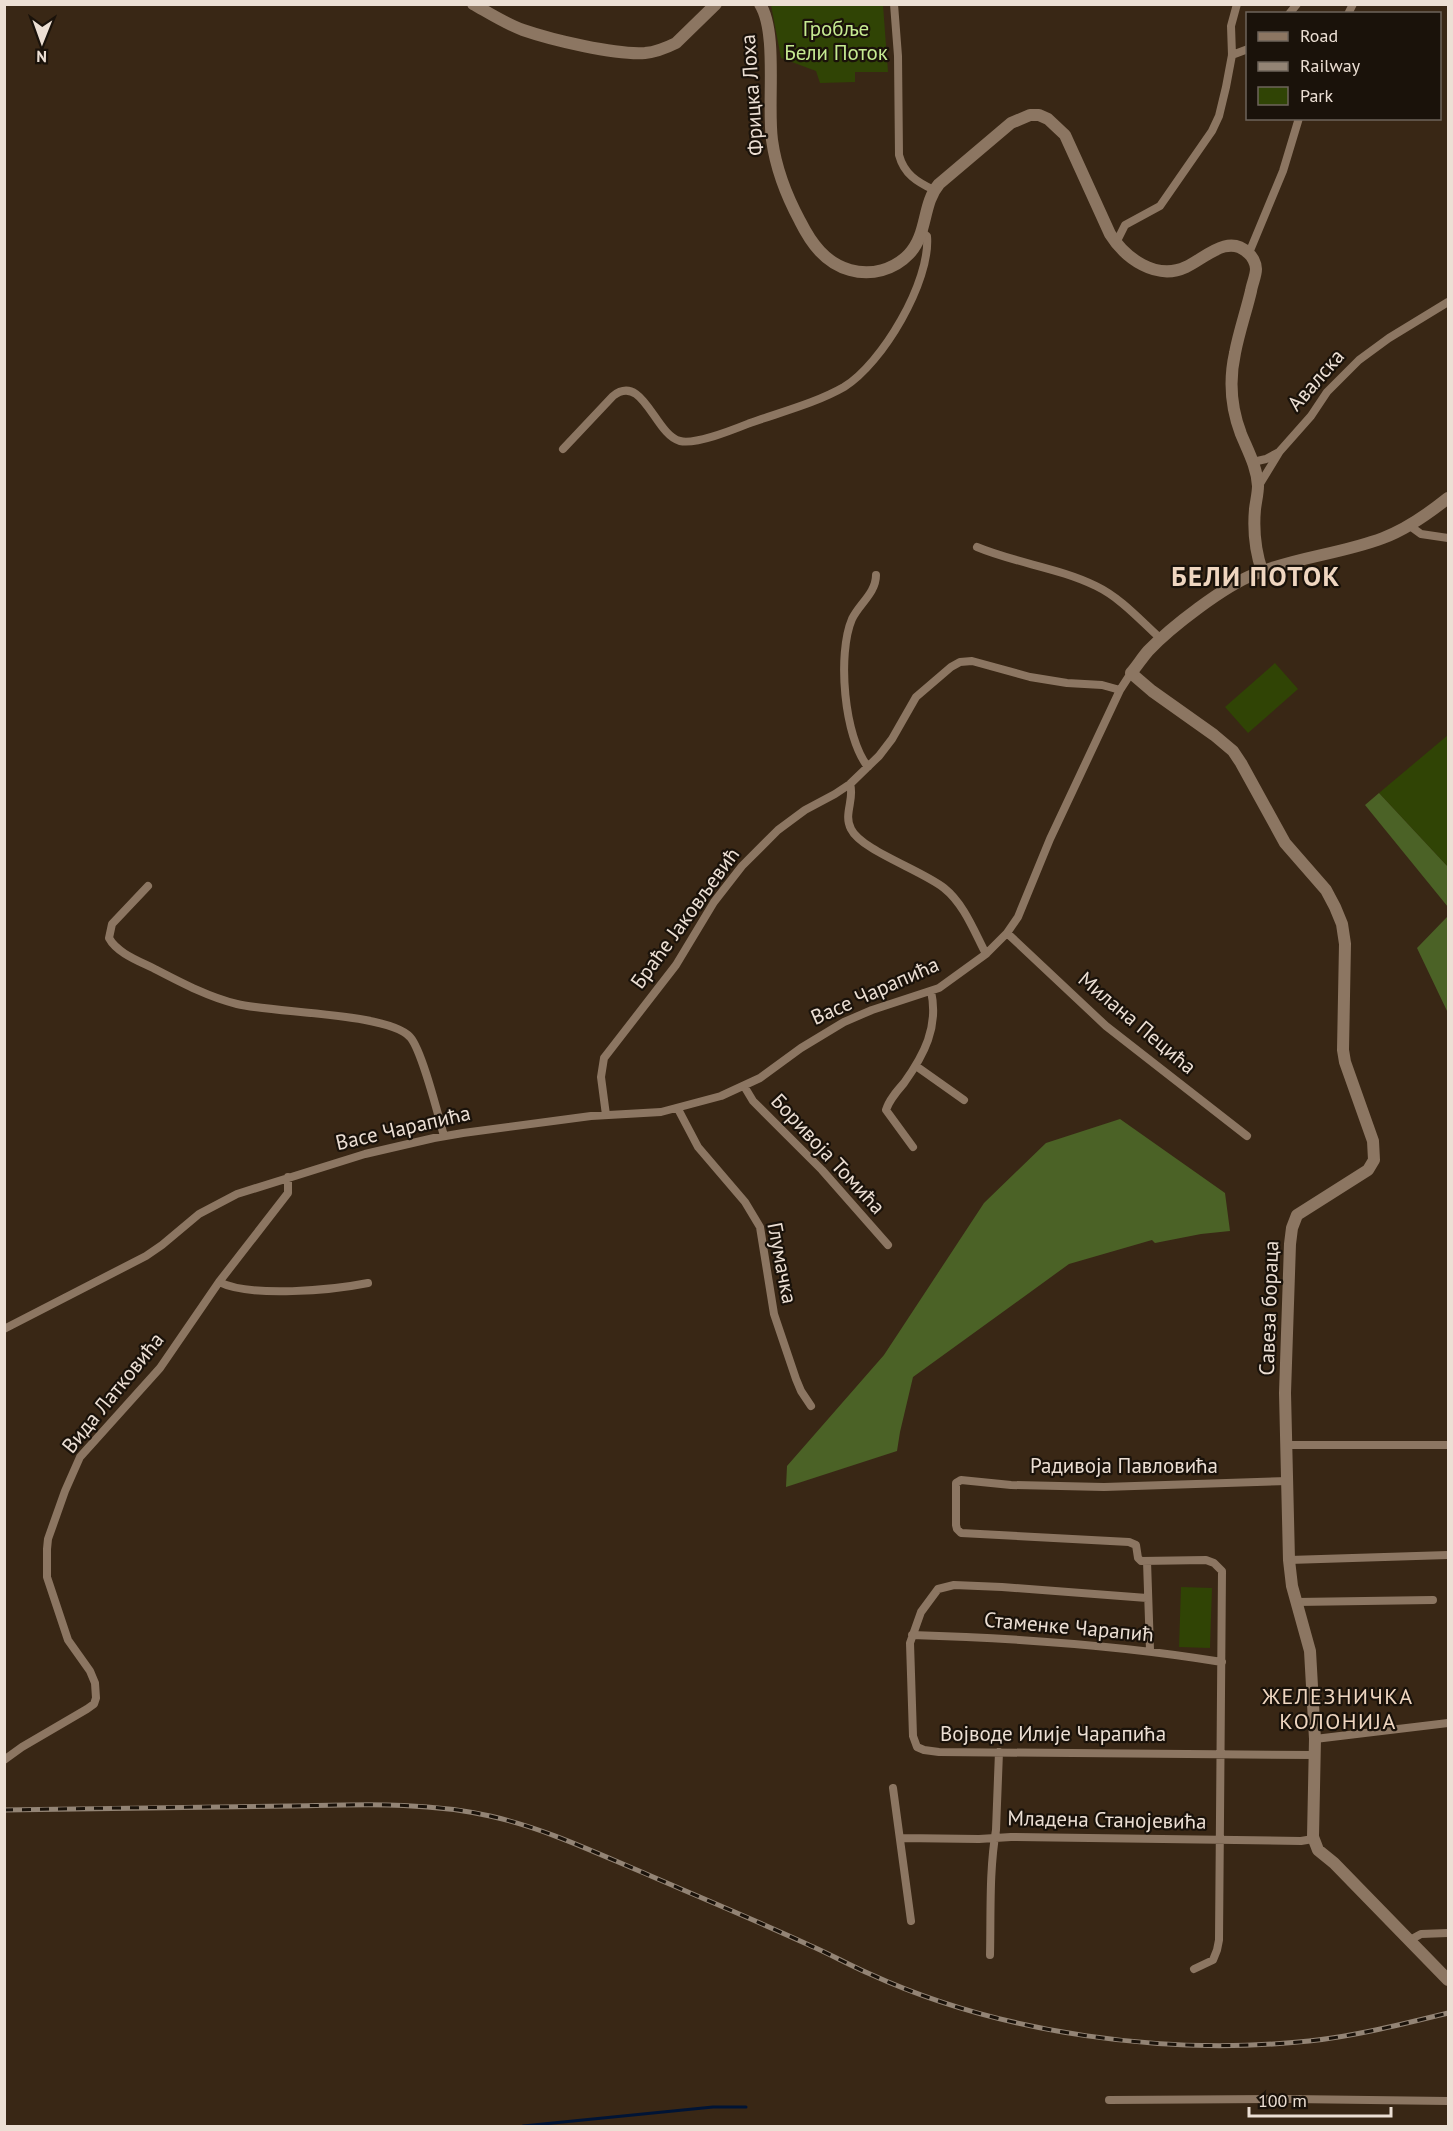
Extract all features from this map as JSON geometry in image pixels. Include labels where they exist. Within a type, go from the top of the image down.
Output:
[{"type":"street","points":[[473,4],[521,29],[544,36],[602,48],[645,53],[676,43],[716,4]]},
{"type":"street","name":"Фрицка Лоха","points":[[760,4],[767,27],[771,123],[778,170],[794,211],[814,246],[841,267],[855,271],[870,272],[899,263],[915,247],[922,232],[934,190]]},
{"type":"street","points":[[894,4],[898,56],[899,155],[903,167],[915,180],[934,190],[1004,128],[1023,117],[1039,115],[1053,123],[1065,135],[1105,224],[1116,243],[1134,260],[1144,266],[1162,271],[1186,267],[1221,247],[1238,247],[1249,253],[1256,269],[1235,353],[1231,384],[1240,431],[1253,462]]},
{"type":"street","points":[[1116,243],[1125,225],[1160,206],[1209,135],[1219,116],[1232,55],[1231,31],[1237,4]]},
{"type":"street","points":[[1232,55],[1246,50]]},
{"type":"street","points":[[1249,253],[1283,171],[1298,120]]},
{"type":"street","points":[[563,449],[613,396],[623,390],[628,389],[636,394],[670,435],[680,441],[686,441],[718,435],[843,387],[859,374],[890,339],[907,309],[927,260],[927,236],[922,232]]},
{"type":"street","name":"Авалска","points":[[1258,487],[1280,452],[1328,392],[1359,360],[1389,338],[1449,302]]},
{"type":"street","name":"Авалска","points":[[1262,572],[1254,536],[1258,487],[1253,462],[1280,452]]},
{"type":"street","name":"Васе Чарапића","points":[[4,1329],[146,1256],[199,1214],[237,1194],[383,1149],[444,1136],[543,1122],[678,1109],[721,1096],[760,1078],[801,1048],[844,1022],[872,1010],[931,992],[944,985],[986,954],[1007,933],[1022,909],[1056,825],[1120,690],[1147,652],[1213,598],[1247,578],[1382,539],[1410,526],[1449,498]]},
{"type":"street","points":[[1410,526],[1421,534],[1449,538]]},
{"type":"street","points":[[977,547],[1098,587],[1119,601],[1161,639]]},
{"type":"street","points":[[868,767],[859,750],[848,714],[844,662],[846,636],[852,618],[872,590],[876,575]]},
{"type":"street","name":"Браће Јаковљевић","points":[[606,1115],[601,1077],[604,1059],[676,965],[718,896],[742,866],[778,830],[805,810],[850,784],[868,767],[892,739],[916,697],[938,677],[960,662],[981,662],[1038,678],[1102,685],[1120,690]]},
{"type":"street","name":"Савеза бораца","points":[[1131,673],[1152,691],[1214,735],[1238,757],[1285,843],[1326,890],[1342,924],[1346,969],[1343,1050],[1345,1062],[1373,1141],[1374,1160],[1368,1170],[1304,1211],[1294,1221],[1290,1244],[1285,1393],[1289,1560],[1296,1602],[1310,1651],[1315,1739],[1313,1839]]},
{"type":"street","points":[[850,784],[852,792],[848,820],[856,838],[875,850],[919,871],[944,888],[957,901],[986,954]]},
{"type":"street","points":[[148,886],[112,924],[108,935],[115,946],[139,961],[191,987],[237,1004],[275,1011],[379,1022],[405,1032],[419,1053],[444,1136]]},
{"type":"street","name":"Милана Пецића","points":[[1007,933],[1106,1026],[1247,1136]]},
{"type":"street","points":[[913,1147],[886,1110],[916,1066],[931,1035],[933,1010],[931,992]]},
{"type":"street","points":[[916,1066],[964,1100]]},
{"type":"street","name":"Боривоја Томића","points":[[744,1086],[753,1101],[822,1170],[888,1245]]},
{"type":"street","name":"Глумачка","points":[[678,1109],[698,1147],[745,1202],[760,1227],[774,1314],[798,1385],[811,1406]]},
{"type":"street","name":"Вида Латковића","points":[[4,1760],[94,1704],[96,1698],[95,1683],[90,1671],[68,1640],[47,1576],[48,1539],[80,1457],[160,1368],[219,1282],[288,1193],[288,1177]]},
{"type":"street","points":[[219,1282],[234,1288],[254,1291],[337,1289],[368,1283]]},
{"type":"street","points":[[1286,1445],[1449,1445]]},
{"type":"street","name":"Радивоја Павловића","points":[[1147,1561],[1139,1560],[1137,1547],[1132,1543],[958,1532],[956,1525],[957,1481],[1104,1487],[1288,1481]]},
{"type":"street","points":[[1289,1560],[1449,1555]]},
{"type":"street","points":[[1150,1650],[1147,1561],[1206,1560],[1214,1563],[1223,1575],[1220,1840]]},
{"type":"street","name":"Војводе Илије Чарапића","points":[[1147,1598],[1012,1587],[954,1585],[938,1589],[915,1624],[909,1649],[913,1736],[917,1747],[939,1752],[1315,1755]]},
{"type":"street","points":[[1296,1602],[1433,1600]]},
{"type":"street","name":"Стаменке Чарапић","points":[[912,1635],[1021,1639],[1150,1650],[1222,1662]]},
{"type":"street","points":[[1315,1739],[1449,1724]]},
{"type":"street","points":[[995,1837],[999,1752]]},
{"type":"street","points":[[893,1788],[911,1921]]},
{"type":"street","name":"Младена Станојевића","points":[[990,1955],[991,1863],[995,1837]]},
{"type":"street","name":"Младена Станојевића","points":[[901,1838],[1301,1841],[1313,1839]]},
{"type":"street","points":[[1313,1839],[1318,1850],[1334,1863],[1449,1980]]},
{"type":"street","name":"Младена Станојевића","points":[[1194,1969],[1213,1960],[1217,1950],[1220,1840]]},
{"type":"street","points":[[1410,1940],[1421,1934],[1449,1933]]},
{"type":"street","points":[[1109,2100],[1291,2098],[1449,2101]]},
{"type":"green space","name":"Гробље Бели Поток","points":[[771,5],[883,5],[888,72],[855,72],[855,82],[820,83],[816,71],[781,58]]},
{"type":"green space","points":[[1275,663],[1298,689],[1248,733],[1225,707]]},
{"type":"green space","points":[[1448,735],[1448,867],[1379,793]]},
{"type":"green space","points":[[1379,793],[1448,867],[1448,907],[1365,805]]},
{"type":"green space","points":[[1448,916],[1448,1013],[1417,948]]},
{"type":"green space","points":[[1120,1119],[1225,1193],[1230,1231],[1155,1243],[1152,1240],[1069,1264],[913,1377],[897,1451],[786,1487],[787,1466],[884,1355],[984,1203],[1046,1143]]},
{"type":"green space","points":[[1181,1587],[1212,1588],[1210,1648],[1179,1647]]},
{"type":"waterway","name":"БЕЛИ ПОТОК","points":[[523,2126],[713,2107],[746,2107]]},
{"type":"railway","points":[[4,1810],[390,1805],[440,1808],[490,1816],[530,1827],[588,1849],[921,1995],[1029,2026],[1085,2036],[1142,2042],[1255,2045],[1344,2036],[1448,2013]]},
{"type":"district","name":"БЕЛИ ПОТОК","points":[[1256,577]]},
{"type":"district","name":"ЖЕЛЕЗНИЧКА КОЛОНИЈА","points":[[1338,1709]]}]
